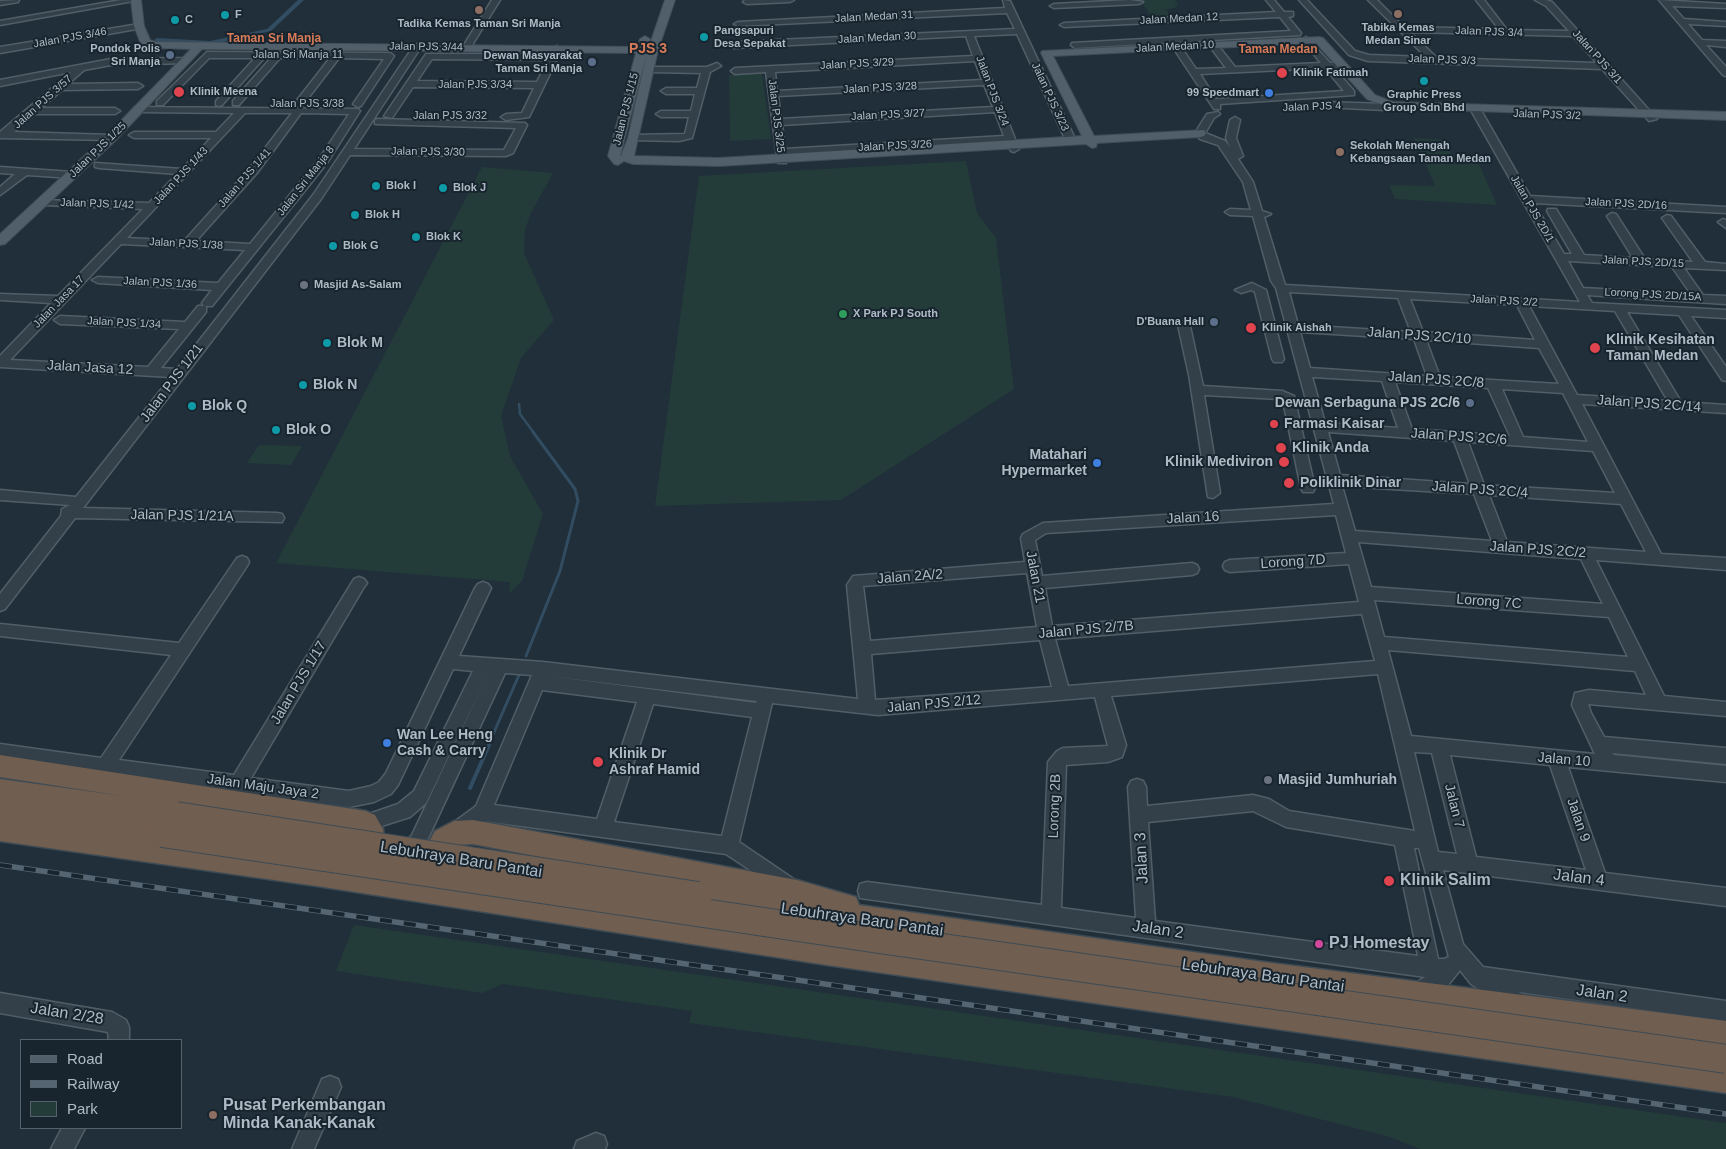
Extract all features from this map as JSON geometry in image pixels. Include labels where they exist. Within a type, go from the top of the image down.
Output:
[{"type":"highway","points":[[0,766],[366,823],[370,829],[371,837],[362,854],[341,866],[318,872]]},
{"type":"highway","name":"Lebuhraya Baru Pantai","points":[[0,790],[880,923],[1414,996],[1726,1036]]},
{"type":"highway","name":"Lebuhraya Baru Pantai","points":[[0,813],[162,833],[879,939],[1726,1059]]},
{"type":"highway","points":[[0,829],[318,872],[837,953],[1726,1078]]},
{"type":"highway","points":[[454,894],[438,886],[432,877],[432,867],[439,847],[454,833],[473,832],[797,893],[844,905],[880,923]]},
{"type":"main road","points":[[135,0],[139,26],[145,42],[155,45],[182,46],[195,54],[217,46]]},
{"type":"main road","name":"Jalan PJS 1/15","points":[[660,0],[646,36],[647,50],[650,69],[627,152],[614,156],[637,65],[647,50],[670,0]]},
{"type":"main road","name":"Jalan Medan 10","points":[[1046,53],[1071,38],[1176,46],[1213,45],[1308,35],[1319,40],[1332,62]]},
{"type":"main road","points":[[617,50],[635,45],[646,36]]},
{"type":"main road","name":"Jalan PJS 3/44","points":[[217,46],[466,48],[520,46],[555,53],[647,50]]},
{"type":"main road","points":[[617,50],[631,55],[637,65]]},
{"type":"main road","points":[[1046,53],[1090,142]]},
{"type":"main road","name":"Jalan PJS 1/25","points":[[1,240],[111,138],[195,54]]},
{"type":"main road","points":[[1332,62],[1375,101]]},
{"type":"main road","name":"Jalan PJS 3/2","points":[[1375,101],[1477,112],[1726,116]]},
{"type":"main road","name":"Jalan PJS 3/2","points":[[1375,101],[1726,122]]},
{"type":"main road","points":[[1638,102],[1666,114]]},
{"type":"main road","points":[[1012,144],[1090,142],[1202,135]]},
{"type":"main road","points":[[627,152],[646,161],[719,162],[1012,144],[1090,142]]},
{"type":"main road","points":[[627,152],[633,165],[709,166],[781,158]]},
{"type":"main road","points":[[627,152],[646,161]]},
{"type":"street","points":[[1,2],[15,0]]},
{"type":"street","points":[[0,23],[135,0]]},
{"type":"street","points":[[466,48],[496,0]]},
{"type":"street","points":[[747,2],[790,0]]},
{"type":"street","name":"Jalan PJS 3/23","points":[[1005,0],[1071,141]]},
{"type":"street","points":[[1139,2],[1052,3],[1071,38],[1297,34],[1270,0]]},
{"type":"street","name":"Jalan PJS 3/3","points":[[1304,0],[1356,55],[1370,58],[1605,66]]},
{"type":"street","points":[[1372,0],[1434,60]]},
{"type":"street","points":[[1480,0],[1505,32]]},
{"type":"street","name":"Jalan PJS 3/1","points":[[1539,0],[1549,4],[1650,116]]},
{"type":"street","points":[[1664,1],[1726,6]]},
{"type":"street","points":[[1664,1],[1726,73]]},
{"type":"street","points":[[119,3],[121,22]]},
{"type":"street","name":"Jalan Medan 31","points":[[738,24],[1010,10]]},
{"type":"street","name":"Jalan Medan 12","points":[[1071,38],[1295,13]]},
{"type":"street","points":[[1682,21],[1726,24]]},
{"type":"street","name":"Jalan PJS 3/46","points":[[0,50],[121,22],[139,26]]},
{"type":"street","name":"Jalan PJS 3/4","points":[[1401,29],[1576,34]]},
{"type":"street","name":"Jalan Medan 30","points":[[734,45],[1020,31]]},
{"type":"street","name":"Jalan PJS 3/24","points":[[969,34],[1012,144]]},
{"type":"street","points":[[1308,35],[1332,62],[1351,93],[1219,107],[1210,116],[1202,135],[1222,143],[1248,182],[1263,214],[1287,281],[1282,288],[1378,643],[1426,841],[1455,949],[1478,977],[1534,1012]]},
{"type":"street","points":[[1700,42],[1726,44]]},
{"type":"street","points":[[1213,45],[1232,70]]},
{"type":"street","points":[[1176,46],[1219,107],[1224,120],[1235,120]]},
{"type":"street","name":"Jalan PJS 1/21","points":[[0,589],[68,509],[174,373],[317,197],[345,156],[375,119],[380,104],[417,47]]},
{"type":"street","points":[[389,116],[427,58],[436,56],[555,53],[540,86]]},
{"type":"street","name":"Jalan Medan 10","points":[[1030,53],[1046,53]]},
{"type":"street","points":[[160,103],[195,54]]},
{"type":"street","name":"Jalan Sri Manja 11","points":[[0,83],[113,62],[195,54],[390,56]]},
{"type":"street","points":[[219,103],[262,54]]},
{"type":"street","name":"Jalan PJS 1/43","points":[[118,241],[219,135],[278,55]]},
{"type":"street","name":"Jalan PJS 1/41","points":[[187,244],[253,171],[337,55]]},
{"type":"street","name":"Jalan Sri Manja 8","points":[[152,371],[323,161],[390,56]]},
{"type":"street","name":"Jalan PJS 3/29","points":[[735,71],[979,58]]},
{"type":"street","points":[[1194,72],[1332,62]]},
{"type":"street","points":[[650,69],[706,70],[718,66]]},
{"type":"street","name":"Jalan PJS 3/57","points":[[2,135],[33,111],[81,68]]},
{"type":"street","name":"Jalan PJS 3/25","points":[[770,69],[781,158]]},
{"type":"street","points":[[627,152],[685,138],[691,134],[706,70]]},
{"type":"street","points":[[0,93],[15,80]]},
{"type":"street","name":"Jalan PJS 3/28","points":[[773,94],[988,82]]},
{"type":"street","name":"Jalan PJS 3/34","points":[[410,84],[540,86]]},
{"type":"street","points":[[60,87],[138,86]]},
{"type":"street","name":"Jalan PJS 3/32","points":[[375,119],[389,116],[520,117],[527,114],[540,86]]},
{"type":"street","points":[[666,91],[701,91]]},
{"type":"street","name":"Jalan PJS 4","points":[[1219,107],[1330,102],[1358,98],[1375,101]]},
{"type":"street","name":"Jalan PJS 4","points":[[1312,106],[1375,101]]},
{"type":"street","name":"Jalan PJS 3/38","points":[[141,106],[160,103],[219,103],[239,107]]},
{"type":"street","name":"Jalan PJS 3/38","points":[[141,106],[299,107],[351,110],[380,104]]},
{"type":"street","points":[[1219,107],[1239,112],[1231,138],[1232,144],[1257,182],[1263,214]]},
{"type":"street","name":"Jalan PJS 4","points":[[1244,111],[1285,108]]},
{"type":"street","name":"Jalan PJS 3/27","points":[[777,122],[998,109]]},
{"type":"street","points":[[33,111],[115,111]]},
{"type":"street","name":"Jalan PJS 2D/1","points":[[1477,112],[1588,306]]},
{"type":"street","points":[[661,114],[695,114]]},
{"type":"street","name":"Jalan PJS 3/30","points":[[345,156],[508,152],[522,126],[515,124],[375,119]]},
{"type":"street","points":[[2,135],[111,138]]},
{"type":"street","points":[[134,135],[219,135]]},
{"type":"street","points":[[99,165],[185,172]]},
{"type":"street","points":[[0,170],[72,175]]},
{"type":"street","points":[[0,192],[24,172]]},
{"type":"street","name":"Jalan PJS 2D/16","points":[[1526,198],[1726,210]]},
{"type":"street","name":"Jalan PJS 1/42","points":[[43,202],[152,206]]},
{"type":"street","points":[[1552,211],[1580,258]]},
{"type":"street","points":[[1230,212],[1263,214]]},
{"type":"street","points":[[1612,216],[1642,262]]},
{"type":"street","points":[[1667,218],[1701,265]]},
{"type":"street","name":"Jalan PJS 1/38","points":[[118,241],[254,247]]},
{"type":"street","name":"Jalan Jasa 17","points":[[2,358],[118,241]]},
{"type":"street","name":"Jalan PJS 2D/15","points":[[1560,257],[1726,267]]},
{"type":"street","points":[[1676,264],[1699,298]]},
{"type":"street","name":"Jalan PJS 1/36","points":[[98,280],[221,287]]},
{"type":"street","points":[[1241,290],[1252,286],[1260,290],[1278,359]]},
{"type":"street","name":"Jalan PJS 2/2","points":[[1282,288],[1726,314]]},
{"type":"street","name":"Lorong PJS 2D/15A","points":[[1580,291],[1726,300]]},
{"type":"street","points":[[1403,295],[1435,380]]},
{"type":"street","points":[[0,297],[61,300]]},
{"type":"street","points":[[1522,303],[1657,559]]},
{"type":"street","points":[[1619,308],[1676,406]]},
{"type":"street","points":[[1682,311],[1726,377]]},
{"type":"street","name":"Jalan PJS 1/34","points":[[60,320],[189,326]]},
{"type":"street","points":[[1186,323],[1213,493]]},
{"type":"street","name":"Jalan PJS 2C/10","points":[[1294,328],[1544,344]]},
{"type":"street","name":"Jalan Jasa 12","points":[[2,358],[174,373]]},
{"type":"street","name":"Jalan PJS 2C/8","points":[[1305,372],[1493,384],[1570,394]]},
{"type":"street","points":[[1386,377],[1407,434]]},
{"type":"street","points":[[1493,384],[1519,442]]},
{"type":"street","points":[[1196,390],[1282,395],[1289,398],[1308,488]]},
{"type":"street","name":"Jalan PJS 2C/14","points":[[1570,394],[1676,406],[1726,409]]},
{"type":"street","name":"Jalan PJS 2C/6","points":[[1320,428],[1598,447]]},
{"type":"street","points":[[1460,438],[1502,548]]},
{"type":"street","name":"Jalan PJS 2C/4","points":[[1334,480],[1625,499]]},
{"type":"street","name":"Jalan PJS 1/21A","points":[[0,495],[87,514],[278,518]]},
{"type":"street","name":"Jalan PJS 1/21","points":[[0,605],[68,509]]},
{"type":"street","name":"Jalan 16","points":[[1045,527],[1342,510]]},
{"type":"street","name":"Jalan 21","points":[[1045,527],[1028,540],[1046,633],[1062,694]]},
{"type":"street","name":"Jalan PJS 2C/2","points":[[1349,536],[1726,564]]},
{"type":"street","points":[[1586,554],[1658,702]]},
{"type":"street","name":"Lorong 7D","points":[[1230,566],[1355,558]]},
{"type":"street","points":[[105,766],[242,562]]},
{"type":"street","name":"Jalan 2A/2","points":[[863,648],[855,585],[858,580],[1032,567]]},
{"type":"street","points":[[1035,583],[1192,569]]},
{"type":"street","name":"Jalan PJS 1/17","points":[[238,784],[359,583]]},
{"type":"street","name":"Jalan Maju Jaya 2","points":[[0,752],[349,799],[374,794],[385,788],[392,778],[483,588]]},
{"type":"street","name":"Lorong 7C","points":[[1366,600],[1613,610]]},
{"type":"street","name":"Jalan PJS 2/7B","points":[[863,648],[1046,633],[1366,600]]},
{"type":"street","points":[[0,630],[184,650]]},
{"type":"street","points":[[1378,643],[1640,665]]},
{"type":"street","points":[[863,648],[867,708]]},
{"type":"street","points":[[448,662],[492,665]]},
{"type":"street","points":[[366,823],[404,811],[420,797],[492,665]]},
{"type":"street","points":[[318,872],[352,873],[387,868],[400,860],[418,841],[492,665]]},
{"type":"street","name":"Jalan PJS 2/12","points":[[492,665],[540,676],[764,703],[867,708],[1384,667]]},
{"type":"street","points":[[454,833],[482,812],[540,676],[647,697],[764,703],[729,846]]},
{"type":"street","name":"Lorong 2B","points":[[1051,916],[1057,762],[1063,756],[1116,752],[1117,745],[1101,690]]},
{"type":"street","points":[[603,828],[647,697]]},
{"type":"street","points":[[1609,764],[1583,714],[1580,705],[1581,698],[1658,702],[1726,709]]},
{"type":"street","name":"Jalan 10","points":[[1403,743],[1726,774]]},
{"type":"street","points":[[1598,744],[1726,756]]},
{"type":"street","name":"Jalan 7","points":[[1439,747],[1469,864]]},
{"type":"street","name":"Jalan 9","points":[[1557,759],[1599,881]]},
{"type":"street","name":"Jalan 3","points":[[1137,787],[1146,928]]},
{"type":"street","points":[[1139,815],[1254,803],[1263,805],[1286,819],[1426,841]]},
{"type":"street","points":[[482,812],[729,846],[797,893]]},
{"type":"street","points":[[1403,837],[1439,969]]},
{"type":"street","name":"Jalan 4","points":[[1431,860],[1726,897]]},
{"type":"street","name":"Jalan 2","points":[[867,891],[1439,969]]},
{"type":"street","points":[[1414,996],[1439,969],[1453,961],[1455,949]]},
{"type":"street","name":"Jalan 2","points":[[1478,977],[1726,1012]]},
{"type":"street","name":"Jalan 2/28","points":[[0,1003],[112,1022],[119,1027],[119,1039]]},
{"type":"street","points":[[303,1149],[330,1087]]},
{"type":"street","points":[[62,1149],[73,1129]]},
{"type":"green space","points":[[1140,0],[1175,0],[1178,4],[1175,8],[1166,9],[1172,18],[1153,19]]},
{"type":"green space","points":[[762,73],[771,139],[730,141],[729,75]]},
{"type":"green space","points":[[1414,138],[1445,140],[1453,158],[1477,160],[1497,205],[1395,199],[1389,185],[1435,186]]},
{"type":"green space","name":"X Park PJ South","points":[[966,161],[977,213],[996,238],[1014,389],[841,500],[655,506],[699,176]]},
{"type":"green space","points":[[482,167],[553,173],[531,213],[525,230],[524,253],[554,320],[521,358],[501,416],[510,456],[543,514],[522,581],[509,594],[510,582],[276,563]]},
{"type":"green space","points":[[259,445],[302,446],[291,465],[247,463]]},
{"type":"green space","points":[[354,925],[1726,1123],[1726,1149],[1420,1149],[1390,1137],[1233,1097],[689,1023],[692,1011],[503,984],[482,993],[336,971]]},
{"type":"waterway","points":[[157,40],[210,43],[269,30],[301,0]]},
{"type":"waterway","points":[[519,404],[520,414],[534,433]]},
{"type":"waterway","points":[[526,656],[560,571],[578,501],[575,489],[533,432]]},
{"type":"waterway","points":[[488,746],[519,675]]},
{"type":"waterway","points":[[470,788],[489,745]]},
{"type":"railway","points":[[0,865],[1726,1114]]},
{"type":"place","name":"Tadika Kemas Taman Sri Manja","points":[[479,10]]},
{"type":"place","name":"Tabika Kemas Medan Sinar","points":[[1398,14]]},
{"type":"place","name":"F","points":[[225,15]]},
{"type":"place","name":"C","points":[[175,20]]},
{"type":"place","name":"Pangsapuri Desa Sepakat","points":[[704,37]]},
{"type":"place","name":"Pondok Polis Sri Manja","points":[[170,55]]},
{"type":"place","name":"Dewan Masyarakat Taman Sri Manja","points":[[592,62]]},
{"type":"place","name":"Klinik Fatimah","points":[[1282,73]]},
{"type":"place","name":"Graphic Press Group Sdn Bhd","points":[[1424,81]]},
{"type":"place","name":"Klinik Meena","points":[[179,92]]},
{"type":"place","name":"99 Speedmart","points":[[1269,93]]},
{"type":"place","name":"Sekolah Menengah Kebangsaan Taman Medan","points":[[1340,152]]},
{"type":"place","name":"Blok I","points":[[376,186]]},
{"type":"place","name":"Blok J","points":[[443,188]]},
{"type":"place","name":"Blok H","points":[[355,215]]},
{"type":"place","name":"Blok K","points":[[416,237]]},
{"type":"place","name":"Blok G","points":[[333,246]]},
{"type":"place","name":"Masjid As-Salam","points":[[304,285]]},
{"type":"place","name":"X Park PJ South","points":[[843,314]]},
{"type":"place","name":"D'Buana Hall","points":[[1214,322]]},
{"type":"place","name":"Klinik Aishah","points":[[1251,328]]},
{"type":"place","name":"Blok M","points":[[327,343]]},
{"type":"place","name":"Klinik Kesihatan Taman Medan","points":[[1595,348]]},
{"type":"place","name":"Blok N","points":[[303,385]]},
{"type":"place","name":"Dewan Serbaguna PJS 2C/6","points":[[1470,403]]},
{"type":"place","name":"Blok Q","points":[[192,406]]},
{"type":"place","name":"Farmasi Kaisar","points":[[1274,424]]},
{"type":"place","name":"Blok O","points":[[276,430]]},
{"type":"place","name":"Klinik Anda","points":[[1281,448]]},
{"type":"place","name":"Klinik Mediviron","points":[[1284,462]]},
{"type":"place","name":"Matahari Hypermarket","points":[[1097,463]]},
{"type":"place","name":"Poliklinik Dinar","points":[[1289,483]]},
{"type":"place","name":"Wan Lee Heng Cash & Carry","points":[[387,743]]},
{"type":"place","name":"Klinik Dr Ashraf Hamid","points":[[598,762]]},
{"type":"place","name":"Masjid Jumhuriah","points":[[1268,780]]},
{"type":"place","name":"Klinik Salim","points":[[1389,881]]},
{"type":"place","name":"PJ Homestay","points":[[1319,944]]},
{"type":"place","name":"Pusat Perkembangan Minda Kanak-Kanak","points":[[213,1115]]},
{"type":"district","name":"Taman Sri Manja","points":[[274,39]]},
{"type":"district","name":"PJS 3","points":[[648,49]]},
{"type":"district","name":"Taman Medan","points":[[1278,50]]}]
